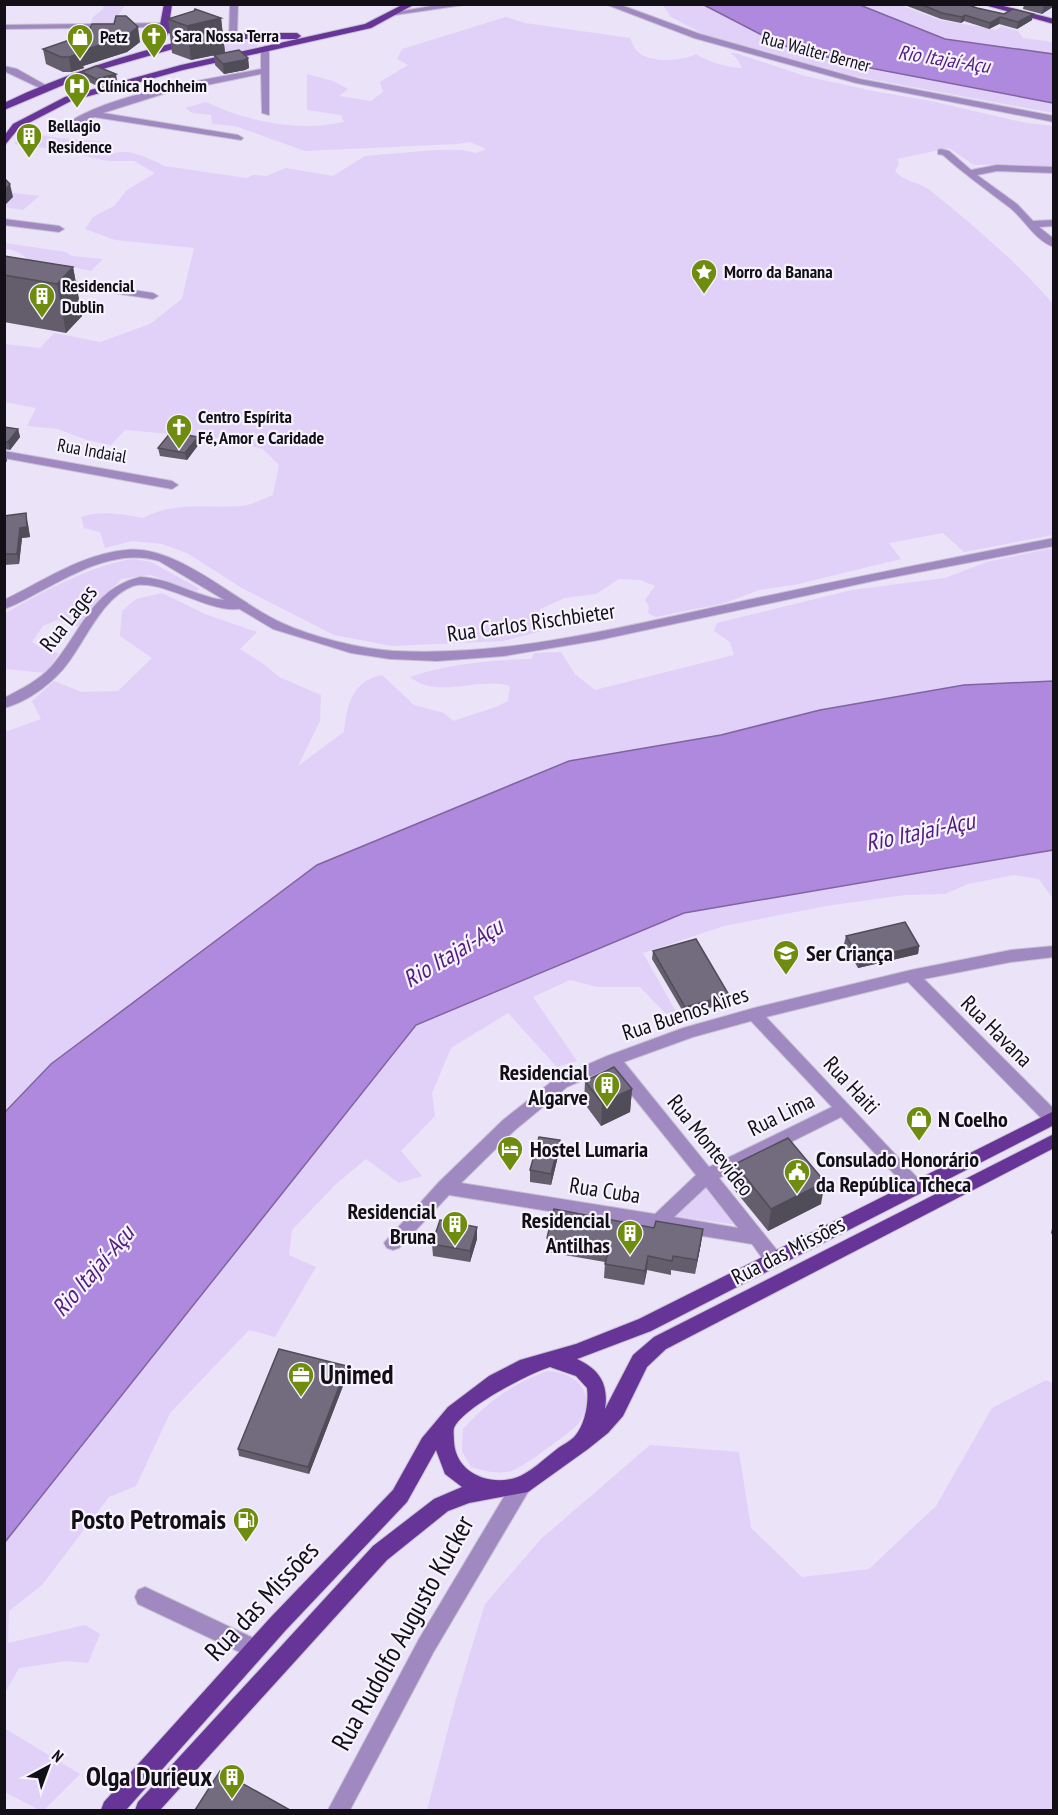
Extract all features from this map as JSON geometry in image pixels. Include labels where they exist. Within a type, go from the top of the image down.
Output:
[{"type":"main road","points":[[150,52],[161,44],[168,4]]},
{"type":"main road","points":[[4,143],[16,126],[68,99],[149,76],[368,26],[411,4]]},
{"type":"main road","points":[[1002,4],[1053,20]]},
{"type":"main road","points":[[986,5],[1053,20]]},
{"type":"main road","points":[[164,25],[167,30],[180,35],[215,37],[346,32]]},
{"type":"main road","points":[[247,36],[264,39],[268,43],[265,49]]},
{"type":"main road","points":[[4,107],[45,87],[150,52],[215,37]]},
{"type":"main road","name":"Rua das Missões","points":[[552,1359],[645,1325],[916,1186],[1053,1128]]},
{"type":"main road","name":"Rua das Missões","points":[[581,1443],[601,1427],[616,1410],[640,1361],[660,1343],[1053,1128]]},
{"type":"main road","points":[[146,1810],[380,1553],[441,1505],[468,1494],[497,1491],[520,1486],[581,1443],[599,1403],[597,1390],[591,1378],[582,1369],[552,1359],[527,1366],[474,1396],[445,1425],[443,1445],[449,1465],[461,1477],[478,1486],[497,1491]]},
{"type":"main road","name":"Rua das Missões","points":[[112,1810],[255,1649],[400,1496],[429,1444],[445,1425]]},
{"type":"street","points":[[233,36],[234,4]]},
{"type":"street","points":[[434,4],[445,7]]},
{"type":"street","points":[[395,13],[466,4]]},
{"type":"street","name":"Rua Walter Berner","points":[[609,4],[697,36],[837,75],[1053,119]]},
{"type":"street","points":[[4,27],[164,25]]},
{"type":"street","points":[[265,49],[266,113]]},
{"type":"street","points":[[4,69],[14,71],[45,87]]},
{"type":"street","points":[[67,128],[93,114],[159,94],[266,71]]},
{"type":"street","points":[[93,114],[100,117],[238,138]]},
{"type":"street","points":[[940,152],[946,153],[983,185],[1014,206],[1042,236],[1053,244]]},
{"type":"street","points":[[971,173],[997,168],[1053,170]]},
{"type":"street","points":[[4,222],[59,229]]},
{"type":"street","points":[[1032,224],[1053,223]]},
{"type":"street","points":[[49,281],[153,296]]},
{"type":"street","name":"Rua Indaial","points":[[4,454],[172,484]]},
{"type":"street","name":"Rua Carlos Rischbieter","points":[[4,605],[101,558],[139,551],[154,553],[278,626],[351,649],[400,656],[467,655],[504,652],[599,636],[883,575],[1053,542]]},
{"type":"street","name":"Rua Lages","points":[[4,704],[55,671],[111,596],[125,585],[146,581],[213,602],[242,604]]},
{"type":"street","name":"Rua Buenos Aires","points":[[393,1243],[445,1187],[509,1125],[561,1083],[613,1060],[689,1032],[754,1014],[911,976],[1011,956],[1053,951]]},
{"type":"street","name":"Rua Havana","points":[[911,976],[1053,1128]]},
{"type":"street","name":"Rua Haiti","points":[[754,1014],[916,1186]]},
{"type":"street","name":"Rua Montevideo","points":[[613,1060],[774,1259]]},
{"type":"street","name":"Rua Lima","points":[[659,1221],[707,1176],[843,1109]]},
{"type":"street","name":"Rua Cuba","points":[[445,1187],[757,1238]]},
{"type":"street","name":"Rua Rudolfo Augusto Kucker","points":[[339,1810],[421,1656],[520,1486]]},
{"type":"street","points":[[145,1598],[255,1649]]},
{"type":"shaded area","points":[[104,5],[125,5],[119,14],[119,22],[116,24],[91,23],[93,17],[103,9]]},
{"type":"shaded area","points":[[663,5],[704,5],[865,67],[1053,103],[1053,113],[854,76],[703,34],[671,17]]},
{"type":"shaded area","points":[[860,5],[900,5],[940,20],[997,30],[1001,26],[1018,31],[1023,38],[1053,42],[1053,54],[945,39]]},
{"type":"shaded area","points":[[506,17],[525,23],[630,38],[634,47],[642,55],[658,60],[675,60],[696,54],[718,64],[742,68],[731,53],[735,53],[805,76],[1021,122],[1053,126],[1053,151],[1051,152],[1053,153],[1053,169],[1012,164],[974,165],[949,148],[897,159],[899,163],[895,171],[903,178],[927,188],[963,218],[1010,259],[1053,304],[1053,535],[964,552],[943,533],[889,543],[901,559],[794,585],[759,590],[725,603],[656,617],[648,613],[649,606],[645,600],[655,586],[640,580],[619,579],[596,594],[565,598],[540,609],[538,620],[546,630],[503,641],[392,646],[334,635],[242,588],[187,553],[162,544],[132,541],[105,548],[100,532],[84,528],[81,517],[104,513],[143,518],[167,509],[249,504],[273,495],[279,465],[263,449],[217,438],[125,430],[111,445],[87,440],[58,429],[27,426],[36,408],[5,402],[4,344],[40,348],[54,333],[100,342],[150,324],[182,299],[194,248],[115,240],[85,229],[93,217],[114,206],[127,190],[155,173],[134,161],[108,161],[53,149],[14,144],[22,132],[58,138],[110,142],[99,153],[129,152],[149,158],[164,166],[247,178],[253,175],[267,176],[286,168],[333,176],[365,156],[435,150],[461,150],[476,153],[486,149],[470,142],[305,151],[235,126],[212,124],[211,115],[193,113],[185,108],[206,102],[239,115],[274,123],[309,126],[344,122],[341,115],[307,110],[307,74],[333,81],[348,89],[339,96],[371,101],[383,92],[380,82],[408,65],[397,59],[402,49]]},
{"type":"shaded area","points":[[231,39],[254,41],[258,46],[231,54],[206,42]]},
{"type":"shaded area","points":[[5,192],[39,196],[23,210],[5,207]]},
{"type":"shaded area","points":[[5,243],[66,252],[72,256],[103,259],[91,271],[55,263],[30,264],[20,253],[5,249]]},
{"type":"shaded area","points":[[1053,548],[1053,681],[964,685],[820,710],[721,735],[317,865],[51,1064],[5,1112],[5,732],[41,719],[32,701],[54,681],[82,692],[118,691],[152,658],[120,636],[122,611],[136,599],[162,593],[205,614],[257,632],[240,649],[279,677],[321,695],[320,721],[298,766],[344,732],[349,704],[353,696],[364,683],[382,675],[414,705],[444,713],[453,721],[508,701],[510,686],[485,684],[433,687],[421,684],[410,677],[454,666],[531,659],[534,653],[561,652],[575,674],[595,690],[734,655],[730,642],[714,631],[717,623],[852,590],[945,578],[987,562]]},
{"type":"shaded area","points":[[134,559],[151,562],[200,589],[196,591],[150,575],[121,579],[79,627],[57,620],[43,626],[32,642],[41,648],[59,653],[46,673],[5,669],[7,648],[5,646],[4,614],[85,573],[102,566]]},
{"type":"shaded area","points":[[1053,850],[1053,899],[1039,879],[1014,875],[968,884],[945,894],[905,895],[826,906],[724,926],[643,953],[679,1017],[671,1019],[640,987],[598,987],[570,980],[533,997],[577,1061],[557,1067],[508,1013],[451,1048],[432,1093],[435,1116],[401,1151],[422,1176],[399,1183],[366,1159],[336,1184],[292,1230],[289,1255],[316,1267],[275,1337],[249,1330],[170,1413],[136,1486],[109,1497],[42,1585],[9,1611],[8,1643],[85,1625],[100,1634],[88,1663],[67,1661],[19,1668],[5,1693],[5,1542],[416,1025],[684,913]]},
{"type":"shaded area","points":[[708,1184],[739,1225],[673,1216]]},
{"type":"shaded area","points":[[548,1371],[568,1376],[582,1386],[586,1402],[579,1423],[516,1469],[499,1472],[471,1467],[462,1451],[463,1429],[501,1394]]},
{"type":"shaded area","points":[[1046,1380],[1054,1384],[1053,1810],[427,1810],[456,1699],[485,1604],[541,1539],[650,1445],[739,1452],[751,1528],[802,1577],[869,1569],[936,1506],[992,1408]]},
{"type":"shaded area","points":[[4,1728],[80,1774],[44,1810],[39,1810],[5,1792]]},
{"type":"water","name":"Rio Itajaí-Açu","points":[[704,5],[860,5],[945,39],[1053,54],[1053,103],[865,67],[781,45]]},
{"type":"water","name":"Rio Itajaí-Açu","points":[[1053,681],[1053,850],[684,913],[416,1025],[5,1542],[5,1112],[51,1064],[317,865],[569,761],[721,735],[820,710],[964,685]]},
{"type":"building","points":[[920,4],[966,4],[1004,14],[1013,9],[1033,14],[1018,22],[1000,17],[990,23],[965,15],[962,17],[942,13]]},
{"type":"building","points":[[195,9],[221,18],[187,26],[168,19],[194,11]]},
{"type":"building","points":[[116,16],[126,16],[138,27],[125,37],[69,57],[61,57],[43,49],[87,34],[92,24],[114,24]]},
{"type":"building","points":[[239,50],[248,58],[223,64],[214,55]]},
{"type":"building","points":[[96,66],[116,74],[96,79],[82,72]]},
{"type":"building","points":[[4,178],[10,184],[4,191]]},
{"type":"building","points":[[4,256],[73,267],[57,284],[4,275]]},
{"type":"building","points":[[4,427],[18,429],[8,442],[4,442]]},
{"type":"building","points":[[171,432],[198,437],[185,453],[158,448]]},
{"type":"building","points":[[26,513],[27,527],[20,528],[17,554],[4,554],[4,516]]},
{"type":"building","points":[[905,922],[919,946],[860,960],[846,936]]},
{"type":"building","points":[[696,939],[729,995],[685,1007],[653,951]]},
{"type":"building","points":[[614,1067],[632,1089],[602,1103],[585,1081]]},
{"type":"building","points":[[539,1137],[560,1140],[551,1174],[530,1170]]},
{"type":"building","points":[[788,1138],[825,1182],[771,1209],[735,1164]]},
{"type":"building","points":[[554,1209],[654,1228],[656,1221],[703,1229],[697,1260],[673,1256],[672,1261],[648,1256],[645,1271],[605,1264],[609,1249],[547,1238]]},
{"type":"building","points":[[440,1220],[477,1227],[470,1251],[432,1244]]},
{"type":"building","name":"Unimed","points":[[279,1349],[347,1366],[308,1467],[238,1449]]},
{"type":"building","points":[[220,1771],[290,1810],[195,1810]]},
{"type":"place","name":"Sara Nossa Terra","points":[[154,59]]},
{"type":"place","name":"Petz","points":[[80,60]]},
{"type":"place","name":"Clínica Hochheim","points":[[77,109]]},
{"type":"place","name":"Bellagio Residence","points":[[29,159]]},
{"type":"place","name":"Morro da Banana","points":[[704,295]]},
{"type":"place","name":"Residencial Dublin","points":[[42,319]]},
{"type":"place","name":"Centro Espírita Fé, Amor e Caridade","points":[[179,450]]},
{"type":"place","name":"Ser Criança","points":[[786,976]]},
{"type":"place","name":"Residencial Algarve","points":[[607,1108]]},
{"type":"place","name":"N Coelho","points":[[919,1142]]},
{"type":"place","name":"Hostel Lumaria","points":[[510,1172]]},
{"type":"place","name":"Consulado Honorário da República Tcheca","points":[[797,1195]]},
{"type":"place","name":"Residencial Bruna","points":[[455,1247]]},
{"type":"place","name":"Residencial Antilhas","points":[[630,1256]]},
{"type":"place","name":"Unimed","points":[[301,1398]]},
{"type":"place","name":"Posto Petromais","points":[[246,1543]]},
{"type":"place","name":"Olga Durieux","points":[[232,1800]]}]
